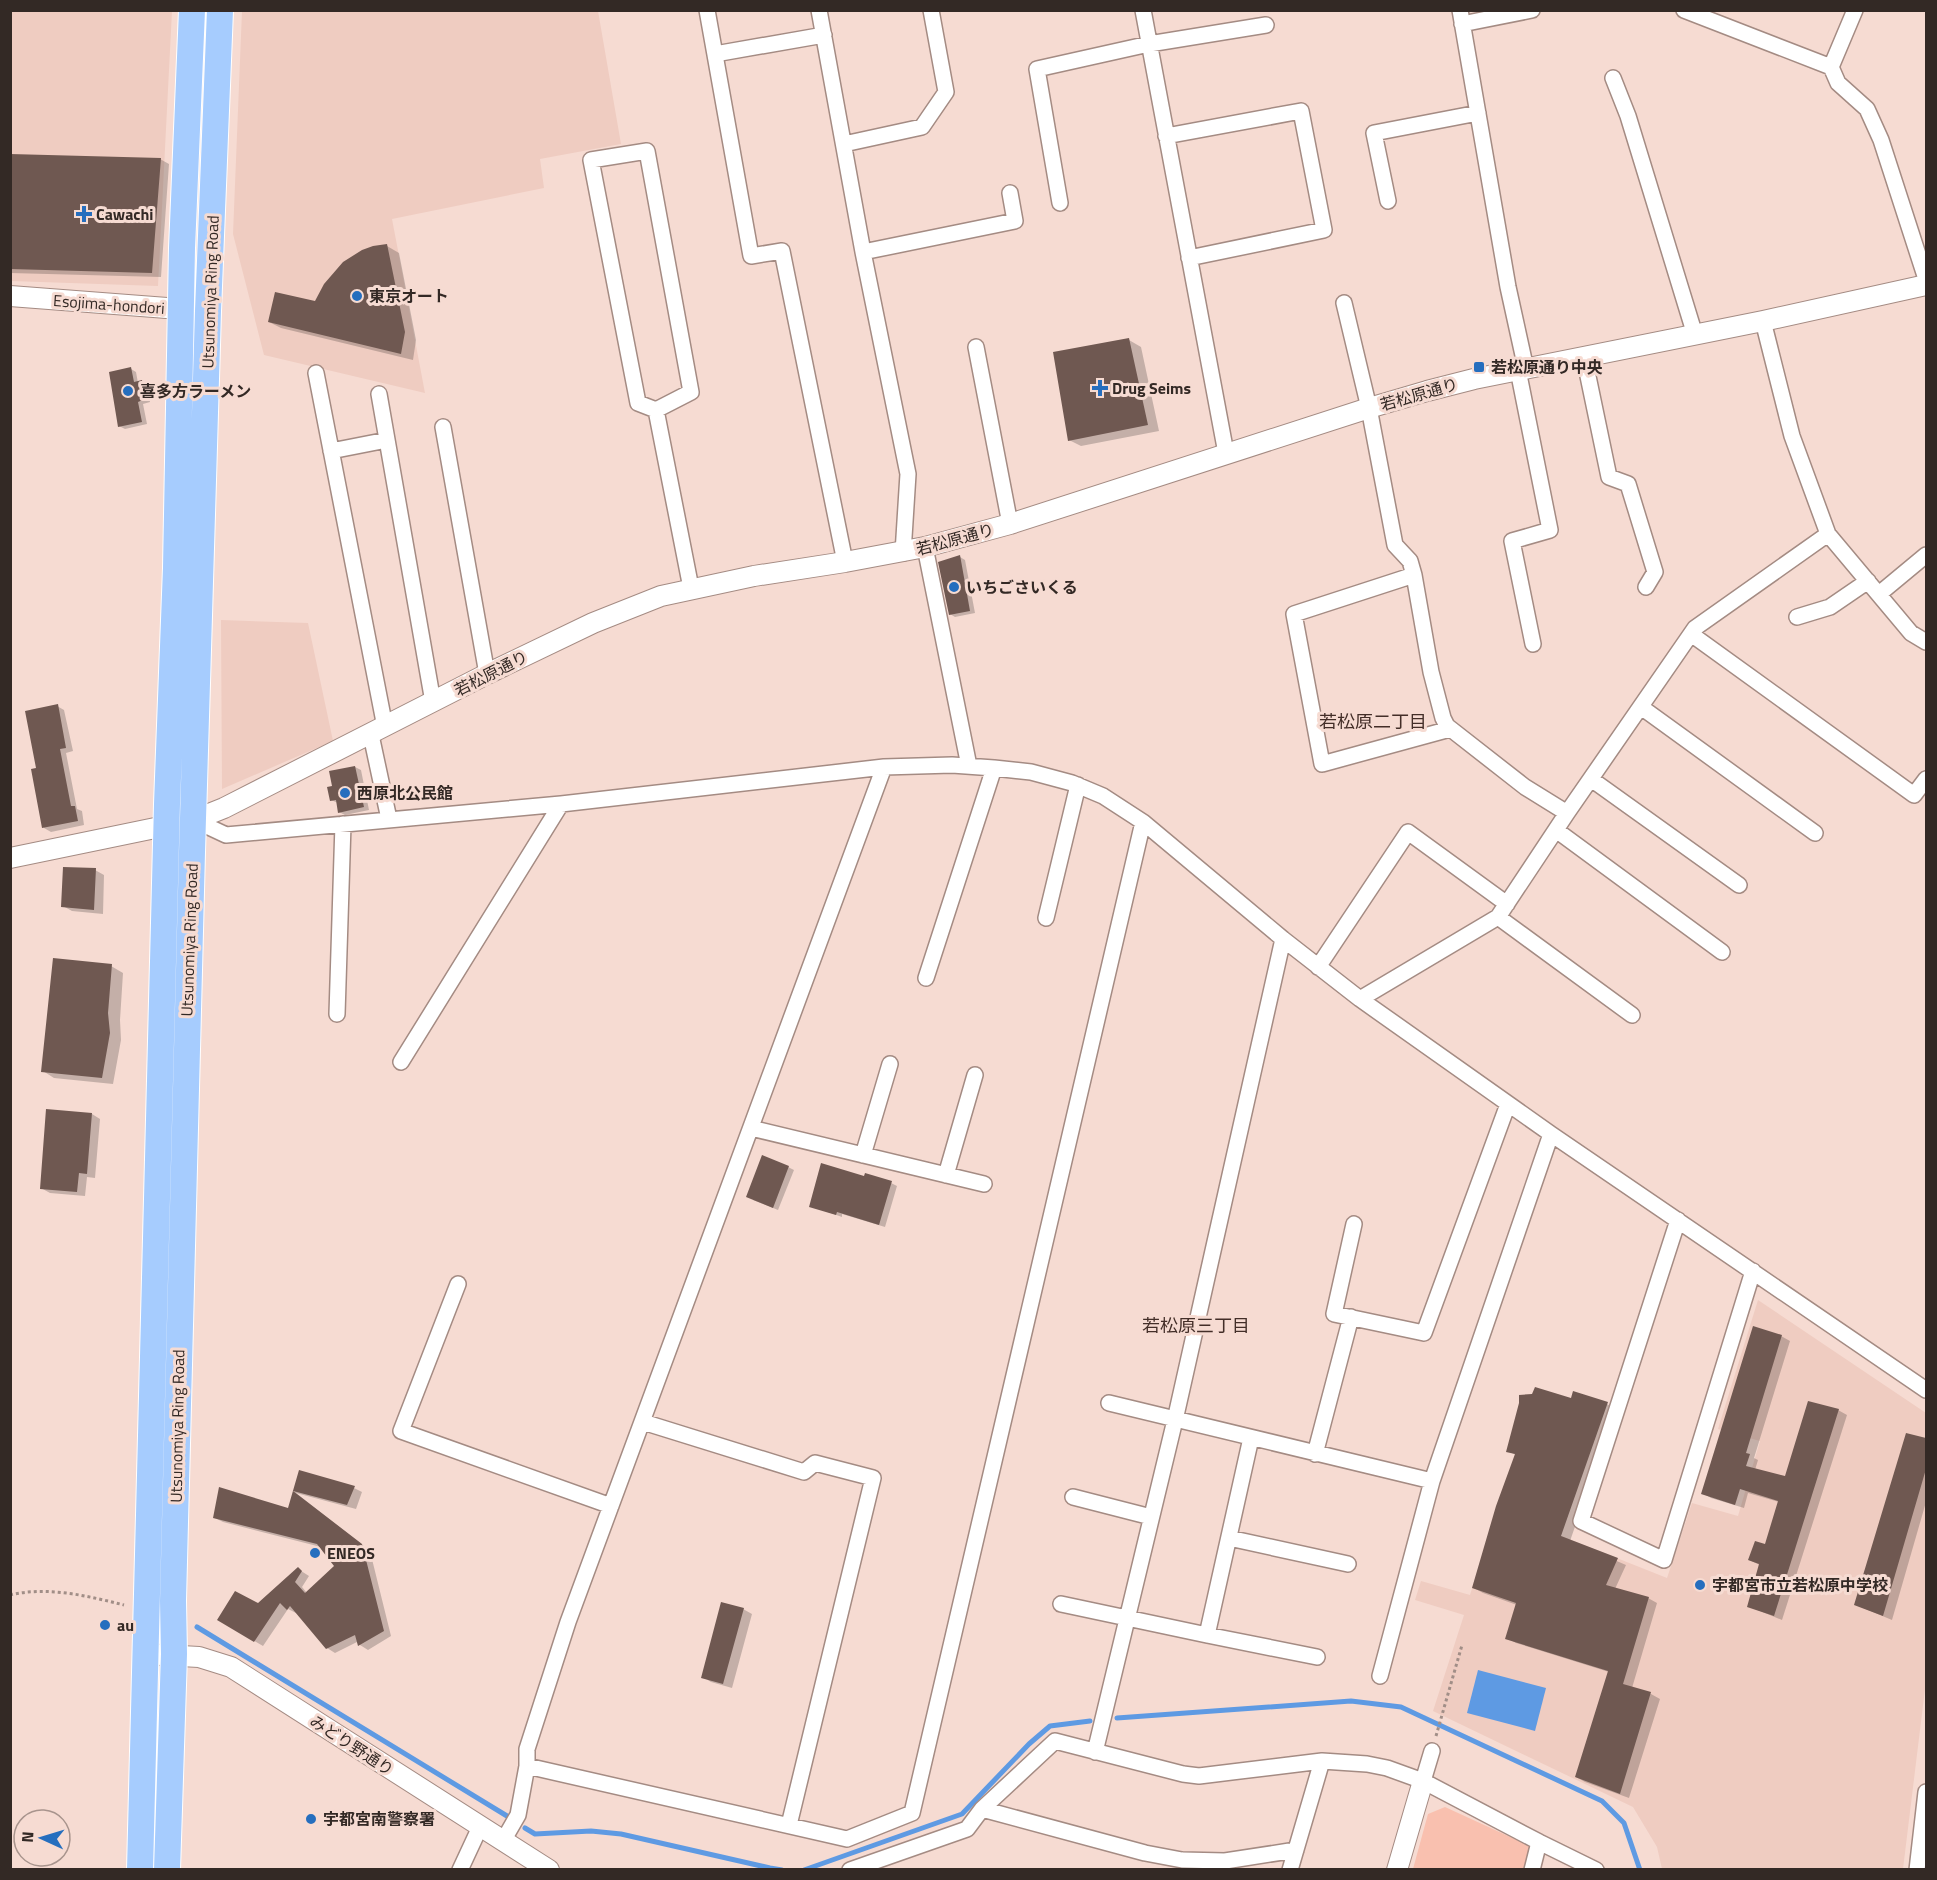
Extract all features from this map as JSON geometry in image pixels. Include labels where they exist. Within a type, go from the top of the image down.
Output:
[{"type":"highway","name":"Utsunomiya Ring Road","points":[[140,1869],[167,804],[176,568],[180,309],[192,10]]},
{"type":"highway","name":"Utsunomiya Ring Road","points":[[167,1869],[208,311],[220,10]]},
{"type":"street","points":[[707,10],[751,256],[782,251],[845,562]]},
{"type":"street","points":[[819,10],[863,252],[908,474],[903,553]]},
{"type":"street","points":[[844,144],[922,127],[946,93],[931,10]]},
{"type":"street","points":[[1143,10],[1226,453]]},
{"type":"street","points":[[1532,10],[1461,17],[1550,530],[1512,541],[1533,644]]},
{"type":"street","points":[[1684,10],[1831,67],[1838,83],[1867,109],[1881,140],[1926,279]]},
{"type":"street","points":[[1831,67],[1855,10]]},
{"type":"street","points":[[1059,203],[1037,69],[1149,44],[1266,25]]},
{"type":"street","points":[[715,54],[824,35]]},
{"type":"street","points":[[1613,78],[1628,116],[1695,335]]},
{"type":"street","points":[[1167,136],[1301,111],[1324,230],[1189,258]]},
{"type":"street","points":[[1388,201],[1374,133],[1478,113]]},
{"type":"street","points":[[647,151],[691,392],[656,410],[638,403],[591,160],[647,151]]},
{"type":"street","points":[[863,252],[1015,221],[1010,193]]},
{"type":"street","name":"若松原通り","points":[[10,858],[194,820],[224,808],[487,674],[602,619],[661,596],[754,576],[925,548],[1010,524],[1226,453],[1437,388],[1926,285]]},
{"type":"street","name":"Esojima-hondori","points":[[10,296],[208,311]]},
{"type":"street","points":[[1344,303],[1369,408],[1395,545],[1410,561],[1414,575],[1431,672],[1443,718],[1450,729],[1525,787],[1567,813]]},
{"type":"street","points":[[1763,321],[1792,436],[1828,534],[1911,633],[1926,642]]},
{"type":"street","points":[[975,347],[1010,524]]},
{"type":"street","points":[[1584,357],[1609,477],[1628,484],[1655,572],[1646,587]]},
{"type":"street","points":[[316,373],[378,731],[389,819]]},
{"type":"street","points":[[379,394],[433,702]]},
{"type":"street","points":[[656,410],[691,588]]},
{"type":"street","points":[[443,428],[487,674]]},
{"type":"street","points":[[331,451],[387,440]]},
{"type":"street","points":[[1360,999],[1498,917],[1695,628],[1828,534]]},
{"type":"street","points":[[925,548],[969,766]]},
{"type":"street","points":[[1879,594],[1926,555]]},
{"type":"street","points":[[1414,575],[1294,614],[1322,764],[1450,729]]},
{"type":"street","points":[[1797,617],[1830,607],[1868,581]]},
{"type":"street","points":[[1692,634],[1914,795],[1926,779]]},
{"type":"street","points":[[1641,707],[1815,833]]},
{"type":"street","points":[[194,820],[226,835],[561,804],[884,767],[994,768],[1031,772],[1078,785],[1103,796],[1143,822],[1283,939],[1360,999],[1551,1134],[1926,1390]]},
{"type":"street","points":[[503,1841],[518,1815],[527,1766],[526,1749],[568,1622],[884,767]]},
{"type":"street","points":[[926,978],[994,768]]},
{"type":"street","points":[[1591,779],[1739,885]]},
{"type":"street","points":[[1046,918],[1078,785]]},
{"type":"street","points":[[401,1062],[561,804]]},
{"type":"street","points":[[527,1766],[847,1839],[912,1813],[1143,822]]},
{"type":"street","points":[[337,1014],[343,824]]},
{"type":"street","points":[[1556,830],[1722,952]]},
{"type":"street","points":[[1318,967],[1408,832],[1507,904]]},
{"type":"street","points":[[1498,917],[1632,1015]]},
{"type":"street","points":[[1095,1752],[1175,1420],[1283,939]]},
{"type":"street","points":[[863,1155],[890,1064]]},
{"type":"street","points":[[946,1175],[975,1075]]},
{"type":"street","points":[[1354,1224],[1334,1314],[1424,1333],[1508,1104]]},
{"type":"street","points":[[751,1128],[984,1184]]},
{"type":"street","points":[[1380,1676],[1432,1481],[1551,1134]]},
{"type":"street","points":[[1677,1220],[1581,1521],[1664,1560],[1753,1271]]},
{"type":"street","points":[[458,1284],[401,1431],[611,1506]]},
{"type":"street","points":[[1315,1454],[1351,1317]]},
{"type":"street","points":[[1109,1403],[1432,1481]]},
{"type":"street","points":[[643,1422],[804,1472],[815,1463],[873,1478],[789,1825]]},
{"type":"street","points":[[1208,1635],[1251,1438]]},
{"type":"street","points":[[1073,1497],[1151,1517]]},
{"type":"street","points":[[1229,1538],[1348,1564]]},
{"type":"street","points":[[1061,1604],[1317,1657]]},
{"type":"street","name":"みどり野通り","points":[[145,1654],[200,1656],[231,1667],[549,1869]]},
{"type":"street","points":[[863,1868],[967,1829],[982,1809],[1055,1741],[1198,1776],[1322,1761],[1367,1764],[1387,1768],[1423,1781],[1596,1869]]},
{"type":"street","points":[[1397,1869],[1433,1744]]},
{"type":"street","points":[[1290,1869],[1322,1761]]},
{"type":"street","points":[[1917,1869],[1926,1792]]},
{"type":"street","points":[[982,1809],[1145,1853],[1182,1860],[1225,1861],[1296,1850]]},
{"type":"street","points":[[460,1869],[480,1827]]},
{"type":"street","points":[[1532,1869],[1539,1842]]},
{"type":"path","points":[[10,1595],[31,1592],[69,1593],[147,1612]]},
{"type":"path","points":[[1433,1744],[1462,1645]]},
{"type":"shaded area","points":[[11,11],[172,11],[158,286],[11,281]]},
{"type":"shaded area","points":[[242,11],[598,11],[621,144],[540,159],[544,188],[392,219],[425,393],[264,355],[233,234]]},
{"type":"shaded area","points":[[221,620],[308,623],[333,741],[222,789]]},
{"type":"shaded area","name":"宇都宮市立若松原中学校","points":[[1758,1300],[1926,1413],[1926,1681],[1903,1869],[1662,1869],[1657,1847],[1633,1807],[1433,1711],[1464,1615],[1415,1600],[1421,1581],[1470,1595],[1496,1510],[1667,1578],[1692,1503],[1738,1516],[1760,1441],[1718,1429]]},
{"type":"shaded area","points":[[1445,1807],[1530,1846],[1523,1869],[1413,1869],[1428,1814]]},
{"type":"water","points":[[1478,1670],[1546,1688],[1535,1731],[1467,1713]]},
{"type":"building","name":"Cawachi","points":[[10,154],[161,158],[152,273],[10,269]]},
{"type":"building","name":"東京オート","points":[[387,244],[405,332],[401,354],[268,322],[275,292],[315,301],[324,284],[343,262],[362,250]]},
{"type":"building","name":"Drug Seims","points":[[1129,338],[1148,425],[1068,441],[1053,352]]},
{"type":"building","name":"喜多方ラーメン","points":[[131,367],[134,382],[142,380],[145,399],[138,402],[142,422],[118,427],[109,372]]},
{"type":"building","name":"いちごさいくる","points":[[960,555],[970,611],[949,615],[938,562]]},
{"type":"building","points":[[58,704],[66,748],[60,749],[71,806],[75,806],[78,821],[42,828],[31,769],[36,768],[25,711]]},
{"type":"building","name":"西原北公民館","points":[[355,766],[364,807],[338,813],[336,800],[330,801],[327,787],[332,786],[329,771]]},
{"type":"building","points":[[63,867],[96,868],[94,910],[61,907]]},
{"type":"building","points":[[53,958],[112,964],[108,1013],[110,1033],[102,1078],[41,1072]]},
{"type":"building","points":[[46,1109],[92,1113],[87,1174],[79,1173],[77,1192],[40,1189]]},
{"type":"building","points":[[762,1155],[789,1166],[773,1208],[746,1197]]},
{"type":"building","points":[[821,1163],[864,1176],[865,1173],[892,1181],[879,1225],[837,1212],[836,1215],[809,1207]]},
{"type":"building","points":[[1753,1326],[1782,1335],[1746,1453],[1750,1454],[1746,1466],[1785,1476],[1808,1401],[1839,1409],[1774,1616],[1747,1607],[1759,1564],[1748,1560],[1755,1541],[1765,1544],[1778,1501],[1740,1489],[1735,1505],[1701,1494]]},
{"type":"building","points":[[1535,1387],[1571,1398],[1573,1391],[1608,1402],[1561,1536],[1618,1558],[1606,1585],[1649,1597],[1623,1684],[1651,1692],[1620,1794],[1575,1777],[1608,1671],[1505,1639],[1516,1603],[1472,1588],[1496,1506],[1515,1454],[1506,1452],[1519,1395],[1532,1394]]},
{"type":"building","points":[[1906,1433],[1926,1438],[1926,1469],[1883,1616],[1854,1605]]},
{"type":"building","points":[[299,1470],[355,1486],[347,1505],[293,1491],[362,1544],[384,1631],[358,1646],[355,1635],[326,1649],[290,1606],[287,1610],[280,1603],[254,1642],[217,1620],[235,1591],[258,1603],[298,1567],[302,1571],[295,1582],[305,1593],[334,1566],[317,1544],[213,1518],[219,1487],[288,1508]]},
{"type":"building","points":[[721,1602],[744,1608],[723,1684],[701,1678]]},
{"type":"waterway","points":[[197,1627],[507,1816]]},
{"type":"waterway","points":[[1117,1718],[1351,1701],[1401,1707],[1602,1801],[1624,1823],[1640,1870]]},
{"type":"waterway","points":[[804,1870],[962,1814],[1029,1744],[1050,1726],[1090,1721]]},
{"type":"waterway","points":[[525,1828],[535,1834],[591,1831],[621,1834],[782,1870]]},
{"type":"place","name":"Cawachi","points":[[84,214]]},
{"type":"place","name":"東京オート","points":[[357,296]]},
{"type":"place","name":"若松原通り中央","points":[[1479,367]]},
{"type":"place","name":"Drug Seims","points":[[1100,388]]},
{"type":"place","name":"喜多方ラーメン","points":[[128,391]]},
{"type":"place","name":"いちごさいくる","points":[[954,587]]},
{"type":"place","name":"西原北公民館","points":[[345,793]]},
{"type":"place","name":"ENEOS","points":[[315,1553]]},
{"type":"place","name":"宇都宮市立若松原中学校","points":[[1700,1585]]},
{"type":"place","name":"au","points":[[105,1625]]},
{"type":"place","name":"宇都宮南警察署","points":[[311,1819]]},
{"type":"district","name":"若松原二丁目","points":[[1373,722]]},
{"type":"district","name":"若松原三丁目","points":[[1196,1326]]}]
